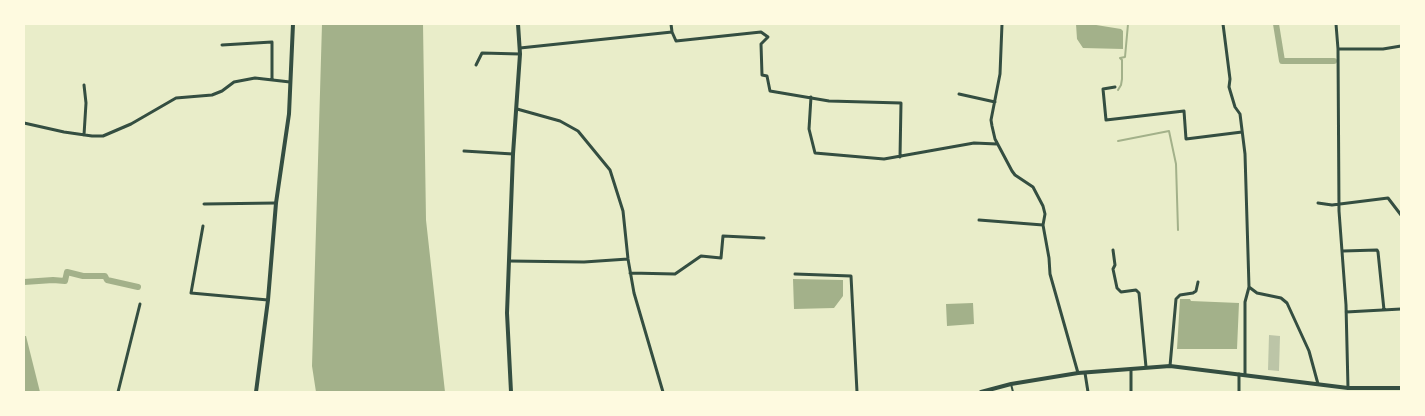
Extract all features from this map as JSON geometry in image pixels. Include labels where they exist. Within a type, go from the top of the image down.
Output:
[{"type":"street","points":[[256,392],[268,300],[276,203],[290,114],[293,24]]},
{"type":"street","points":[[511,392],[507,313],[508,261],[520,54],[518,24]]},
{"type":"street","points":[[671,24],[676,41],[761,32],[768,37],[760,44],[762,75],[767,76],[770,92],[829,101],[901,103],[900,157]]},
{"type":"street","points":[[1002,24],[1000,74],[992,126],[997,144],[1015,175],[1028,183],[1036,192],[1045,214],[1043,225],[1050,274],[1078,373]]},
{"type":"street","points":[[1223,24],[1230,79],[1229,87],[1234,107],[1240,114],[1245,154],[1246,242],[1249,287],[1245,302],[1245,375]]},
{"type":"street","points":[[1336,24],[1338,49],[1339,204],[1346,312],[1348,390]]},
{"type":"street","points":[[520,48],[672,32]]},
{"type":"street","points":[[222,46],[272,42],[272,79]]},
{"type":"street","points":[[1338,49],[1383,49],[1401,46]]},
{"type":"street","points":[[476,65],[482,53],[520,54]]},
{"type":"street","points":[[24,123],[64,132],[103,136],[131,124],[176,98],[212,95],[222,91],[234,82],[255,78],[290,82]]},
{"type":"street","points":[[84,85],[86,103],[84,135]]},
{"type":"street","points":[[1115,87],[1103,89],[1106,120],[1184,110],[1186,139],[1242,132]]},
{"type":"street","points":[[959,94],[995,102]]},
{"type":"street","points":[[811,97],[809,129],[815,153],[884,159],[974,143],[997,144]]},
{"type":"street","points":[[517,109],[560,121],[578,131],[610,170],[623,210],[634,293],[663,392]]},
{"type":"street","points":[[464,151],[514,154]]},
{"type":"street","points":[[1318,203],[1325,205],[1388,198],[1401,215]]},
{"type":"street","points":[[204,204],[276,203]]},
{"type":"street","points":[[979,220],[1043,225]]},
{"type":"street","points":[[203,226],[191,293],[268,300]]},
{"type":"street","points":[[630,273],[675,274],[700,256],[721,258],[723,236],[764,238]]},
{"type":"street","points":[[1113,250],[1115,265],[1113,269],[1117,289],[1121,292],[1137,291],[1146,367]]},
{"type":"street","points":[[1343,251],[1376,250],[1378,252],[1384,310]]},
{"type":"street","points":[[508,261],[584,262],[628,259]]},
{"type":"street","points":[[795,274],[851,276],[858,392]]},
{"type":"street","points":[[1170,366],[1176,299],[1180,295],[1196,291],[1198,282]]},
{"type":"street","points":[[1249,287],[1257,293],[1281,298],[1287,303],[1309,351],[1318,384]]},
{"type":"street","points":[[118,392],[140,304]]},
{"type":"street","points":[[1346,312],[1401,309]]},
{"type":"street","points":[[982,392],[1011,384],[1078,373],[1170,366],[1318,384],[1348,390],[1401,388]]},
{"type":"street","points":[[1130,370],[1132,392]]},
{"type":"street","points":[[1085,373],[1088,392]]},
{"type":"street","points":[[1239,374],[1239,392]]},
{"type":"lane","points":[[1011,384],[1013,392]]},
{"type":"shaded area","points":[[322,24],[423,24],[426,220],[445,392],[316,392],[312,366]]},
{"type":"shaded area","points":[[1076,24],[1090,24],[1121,29],[1123,31],[1123,49],[1083,48],[1077,39]]},
{"type":"shaded area","points":[[793,279],[843,280],[843,296],[834,308],[794,309]]},
{"type":"shaded area","points":[[1180,299],[1239,303],[1237,349],[1177,349]]},
{"type":"shaded area","points":[[973,303],[974,324],[947,326],[946,304]]},
{"type":"shaded area","points":[[24,336],[26,336],[40,392],[24,392]]},
{"type":"building","points":[[1269,335],[1280,336],[1279,371],[1268,370]]},
{"type":"waterway","points":[[1118,90],[1122,79],[1122,60],[1120,58],[1125,57],[1128,24]]},
{"type":"waterway","points":[[1276,24],[1282,61],[1334,61]]},
{"type":"waterway","points":[[1118,141],[1169,131],[1176,164],[1178,230]]},
{"type":"waterway","points":[[24,282],[65,281],[67,272],[83,276],[105,276],[107,280],[138,287]]}]
